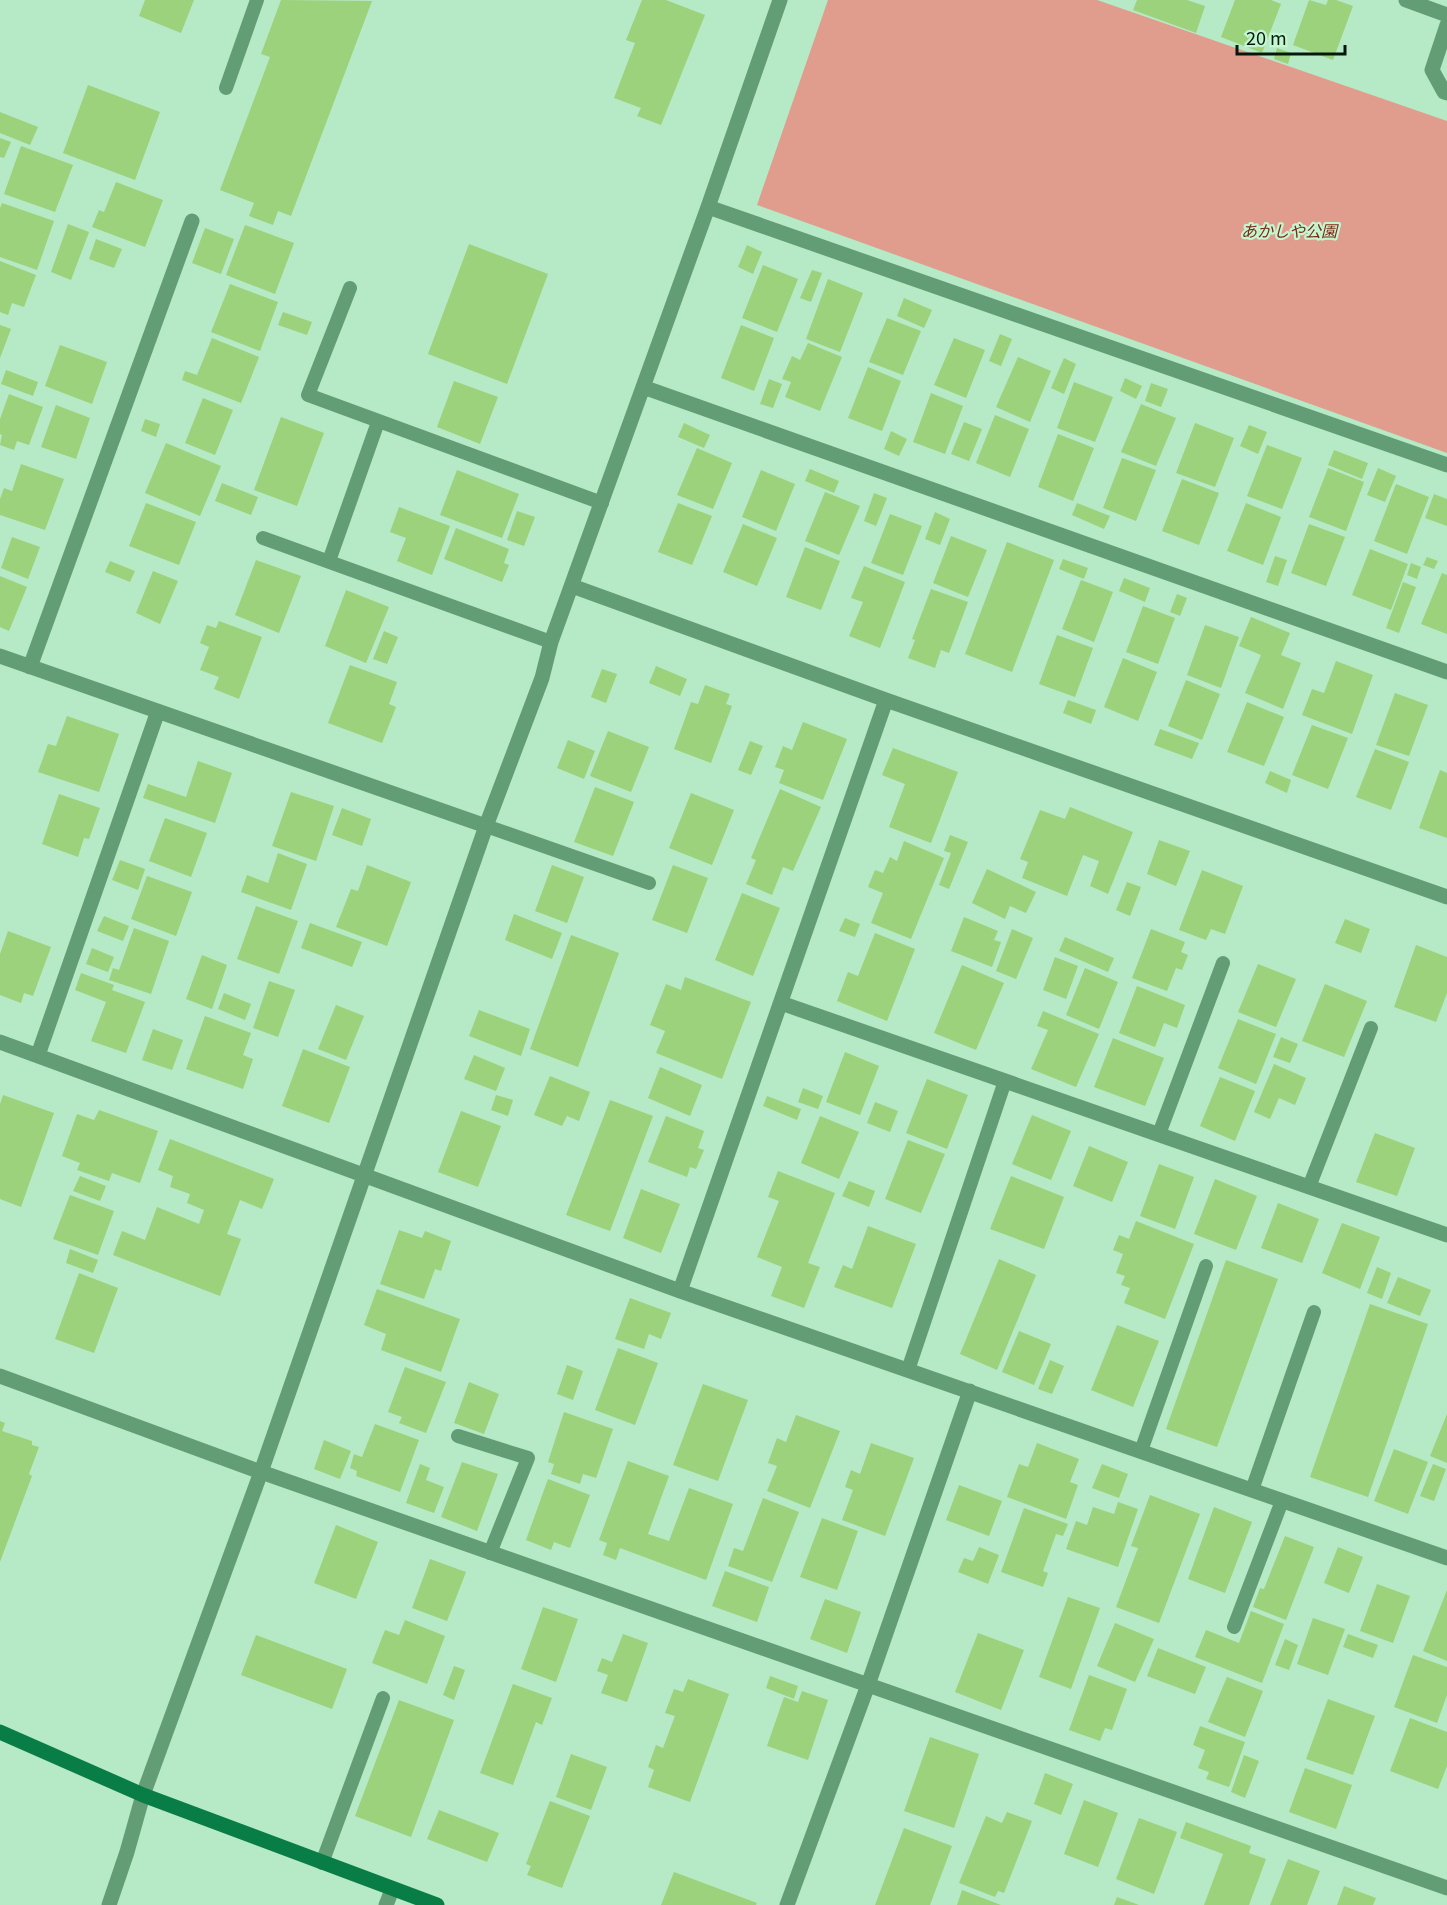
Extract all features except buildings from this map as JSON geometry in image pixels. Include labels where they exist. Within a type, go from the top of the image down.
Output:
[{"type":"street","points":[[109,1905],[128,1852],[143,1795],[261,1472],[486,826],[542,678],[551,642],[780,0]]},
{"type":"street","points":[[1406,0],[1447,15]]},
{"type":"street","points":[[1447,25],[1432,70],[1444,92],[1447,93]]},
{"type":"street","points":[[708,207],[1447,465]]},
{"type":"street","points":[[30,666],[192,221]]},
{"type":"street","points":[[643,387],[1447,672]]},
{"type":"street","points":[[572,586],[886,700],[1447,897]]},
{"type":"street","points":[[0,656],[486,826]]},
{"type":"street","points":[[680,1291],[886,700]]},
{"type":"street","points":[[38,1055],[158,711]]},
{"type":"street","points":[[781,1003],[1447,1235]]},
{"type":"street","points":[[0,1042],[680,1291],[1447,1558]]},
{"type":"street","points":[[0,1376],[261,1472],[1447,1888]]},
{"type":"street","points":[[787,1905],[868,1685],[970,1391]]},
{"type":"street","points":[[0,1731],[143,1795],[437,1905]]},
{"type":"street","points":[[386,1905],[392,1890]]},
{"type":"lane","points":[[226,88],[257,0]]},
{"type":"lane","points":[[350,288],[308,396],[602,503]]},
{"type":"lane","points":[[329,561],[378,422]]},
{"type":"lane","points":[[263,538],[551,642]]},
{"type":"lane","points":[[486,826],[649,883]]},
{"type":"lane","points":[[1158,1134],[1224,963]]},
{"type":"lane","points":[[1309,1187],[1371,1028]]},
{"type":"lane","points":[[908,1370],[1005,1081]]},
{"type":"lane","points":[[1141,1451],[1206,1266]]},
{"type":"lane","points":[[1252,1490],[1314,1312]]},
{"type":"lane","points":[[458,1436],[528,1458],[490,1553]]},
{"type":"lane","points":[[1234,1627],[1282,1501]]},
{"type":"lane","points":[[322,1863],[384,1698]]},
{"type":"green space","name":"あかしや公園","points":[[828,0],[1097,0],[1447,121],[1447,453],[757,205]]}]
